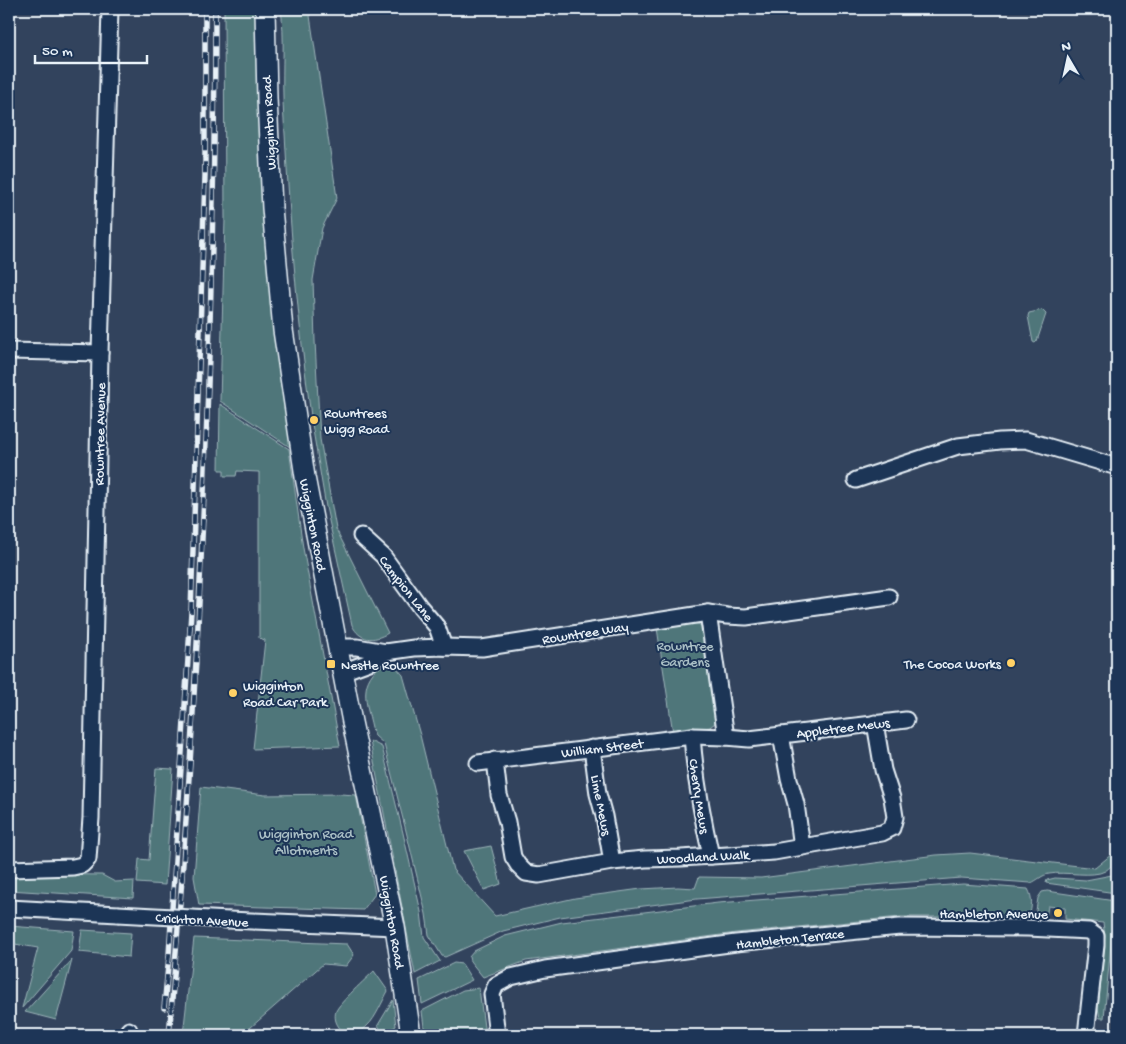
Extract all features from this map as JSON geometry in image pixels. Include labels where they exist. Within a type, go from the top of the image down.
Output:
[{"type":"main road","name":"Wigginton Road","points":[[264,9],[272,208],[283,330],[305,477],[337,647],[395,927],[411,1035]]},
{"type":"street","name":"Rowntree Avenue","points":[[9,869],[73,867],[82,864],[88,858],[110,9]]},
{"type":"street","points":[[9,351],[100,353]]},
{"type":"street","points":[[856,480],[958,446],[1000,441],[1026,440],[1117,467]]},
{"type":"street","name":"Campion Lane","points":[[361,536],[383,556],[437,627],[444,647]]},
{"type":"street","name":"Rowntree Way","points":[[337,647],[358,647],[386,652],[414,648],[482,648],[708,613],[746,617],[890,597]]},
{"type":"street","points":[[708,613],[726,737]]},
{"type":"street","name":"Rowntree Way","points":[[342,672],[372,661],[386,652]]},
{"type":"street","name":"Appletree Mews","points":[[726,737],[749,739],[906,720]]},
{"type":"street","name":"Woodland Walk","points":[[495,760],[499,795],[507,822],[513,857],[526,873],[539,875],[612,862],[774,852],[882,833],[892,828],[895,817],[892,798],[883,770],[875,723]]},
{"type":"street","name":"Appletree Mews","points":[[781,735],[796,804],[802,847]]},
{"type":"street","name":"William Street","points":[[478,763],[692,736],[726,737]]},
{"type":"street","name":"Cherry Mews","points":[[692,736],[694,766],[710,856]]},
{"type":"street","name":"Lime Mews","points":[[592,748],[598,794],[612,862]]},
{"type":"street","name":"Crichton Avenue","points":[[9,908],[395,927]]},
{"type":"street","name":"Hambleton Terrace","points":[[497,1035],[492,994],[496,985],[511,978],[545,969],[736,943],[900,927],[1028,928],[1089,931],[1096,936],[1096,945],[1086,1035]]},
{"type":"green space","points":[[224,9],[258,9],[293,449],[220,401],[225,219]]},
{"type":"green space","points":[[281,9],[309,9],[337,198],[322,228],[313,280],[320,439],[336,529],[388,633],[372,639],[363,637],[352,625],[326,507],[312,424],[316,423],[315,416],[311,416],[306,381],[289,205],[283,110]]},
{"type":"green space","points":[[1042,310],[1046,314],[1035,343],[1033,342],[1028,316],[1029,313]]},
{"type":"green space","points":[[220,404],[289,449],[303,548],[340,746],[253,749],[265,640],[259,638],[259,472],[237,471],[236,476],[224,476],[224,470],[219,470]]},
{"type":"green space","name":"Rowntree Gardens","points":[[690,623],[703,627],[717,715],[715,723],[710,727],[673,733],[657,628]]},
{"type":"green space","points":[[381,665],[394,665],[403,675],[420,735],[453,870],[495,916],[575,898],[641,889],[695,888],[699,877],[761,878],[936,855],[970,853],[1095,868],[1112,854],[1112,865],[1100,873],[1049,874],[1031,883],[961,878],[697,899],[560,917],[503,931],[445,957],[442,956],[429,935],[426,914],[384,744],[373,732],[367,705],[366,688],[368,680]]},
{"type":"green space","points":[[370,741],[382,747],[421,912],[424,937],[440,961],[415,974]]},
{"type":"green space","points":[[156,768],[173,769],[165,885],[137,883],[139,859],[149,860]]},
{"type":"green space","name":"Wigginton Road Allotments","points":[[201,787],[265,795],[356,795],[375,894],[363,910],[199,905],[194,877]]},
{"type":"green space","points":[[491,846],[501,884],[484,890],[464,851]]},
{"type":"green space","points":[[9,874],[102,875],[115,882],[134,881],[133,898],[9,890]]},
{"type":"green space","points":[[1117,874],[1116,893],[1046,883],[1047,880],[1055,878],[1086,880]]},
{"type":"green space","points":[[963,884],[1028,889],[1032,903],[1029,917],[900,917],[736,933],[526,961],[483,977],[469,957],[474,951],[505,936],[562,922],[718,903]]},
{"type":"green space","points":[[1047,891],[1115,901],[1104,1018],[1100,1018],[1098,1008],[1105,936],[1103,923],[1065,919],[1065,908],[1048,906],[1046,918],[1035,917],[1038,898],[1042,892]]},
{"type":"green space","points":[[9,926],[74,931],[71,951],[22,1008],[38,948],[9,943]]},
{"type":"green space","points":[[82,930],[131,933],[129,957],[79,952]]},
{"type":"green space","points":[[194,938],[347,944],[354,955],[346,966],[323,964],[242,1035],[183,1035]]},
{"type":"green space","points":[[72,960],[56,1020],[25,1012]]},
{"type":"green space","points":[[454,963],[462,964],[472,980],[422,1004],[419,980]]},
{"type":"green space","points":[[374,971],[388,991],[368,1025],[357,1033],[346,1033],[337,1024],[336,1011],[348,996]]},
{"type":"green space","points":[[479,988],[485,1035],[425,1035],[422,1011],[463,990]]},
{"type":"green space","points":[[393,1000],[396,1026],[383,1034],[378,1025]]},
{"type":"railway","points":[[164,1008],[191,612],[205,176],[205,9]]},
{"type":"railway","points":[[169,1035],[181,894],[199,610],[209,353],[215,9]]},
{"type":"place","name":"Rowntrees Wigg Road","points":[[314,420]]},
{"type":"place","name":"The Cocoa Works","points":[[1011,663]]},
{"type":"place","name":"Nestle Rowntree","points":[[331,664]]},
{"type":"place","name":"Wigginton Road Car Park","points":[[233,693]]},
{"type":"place","name":"Hambleton Avenue","points":[[1058,913]]}]
